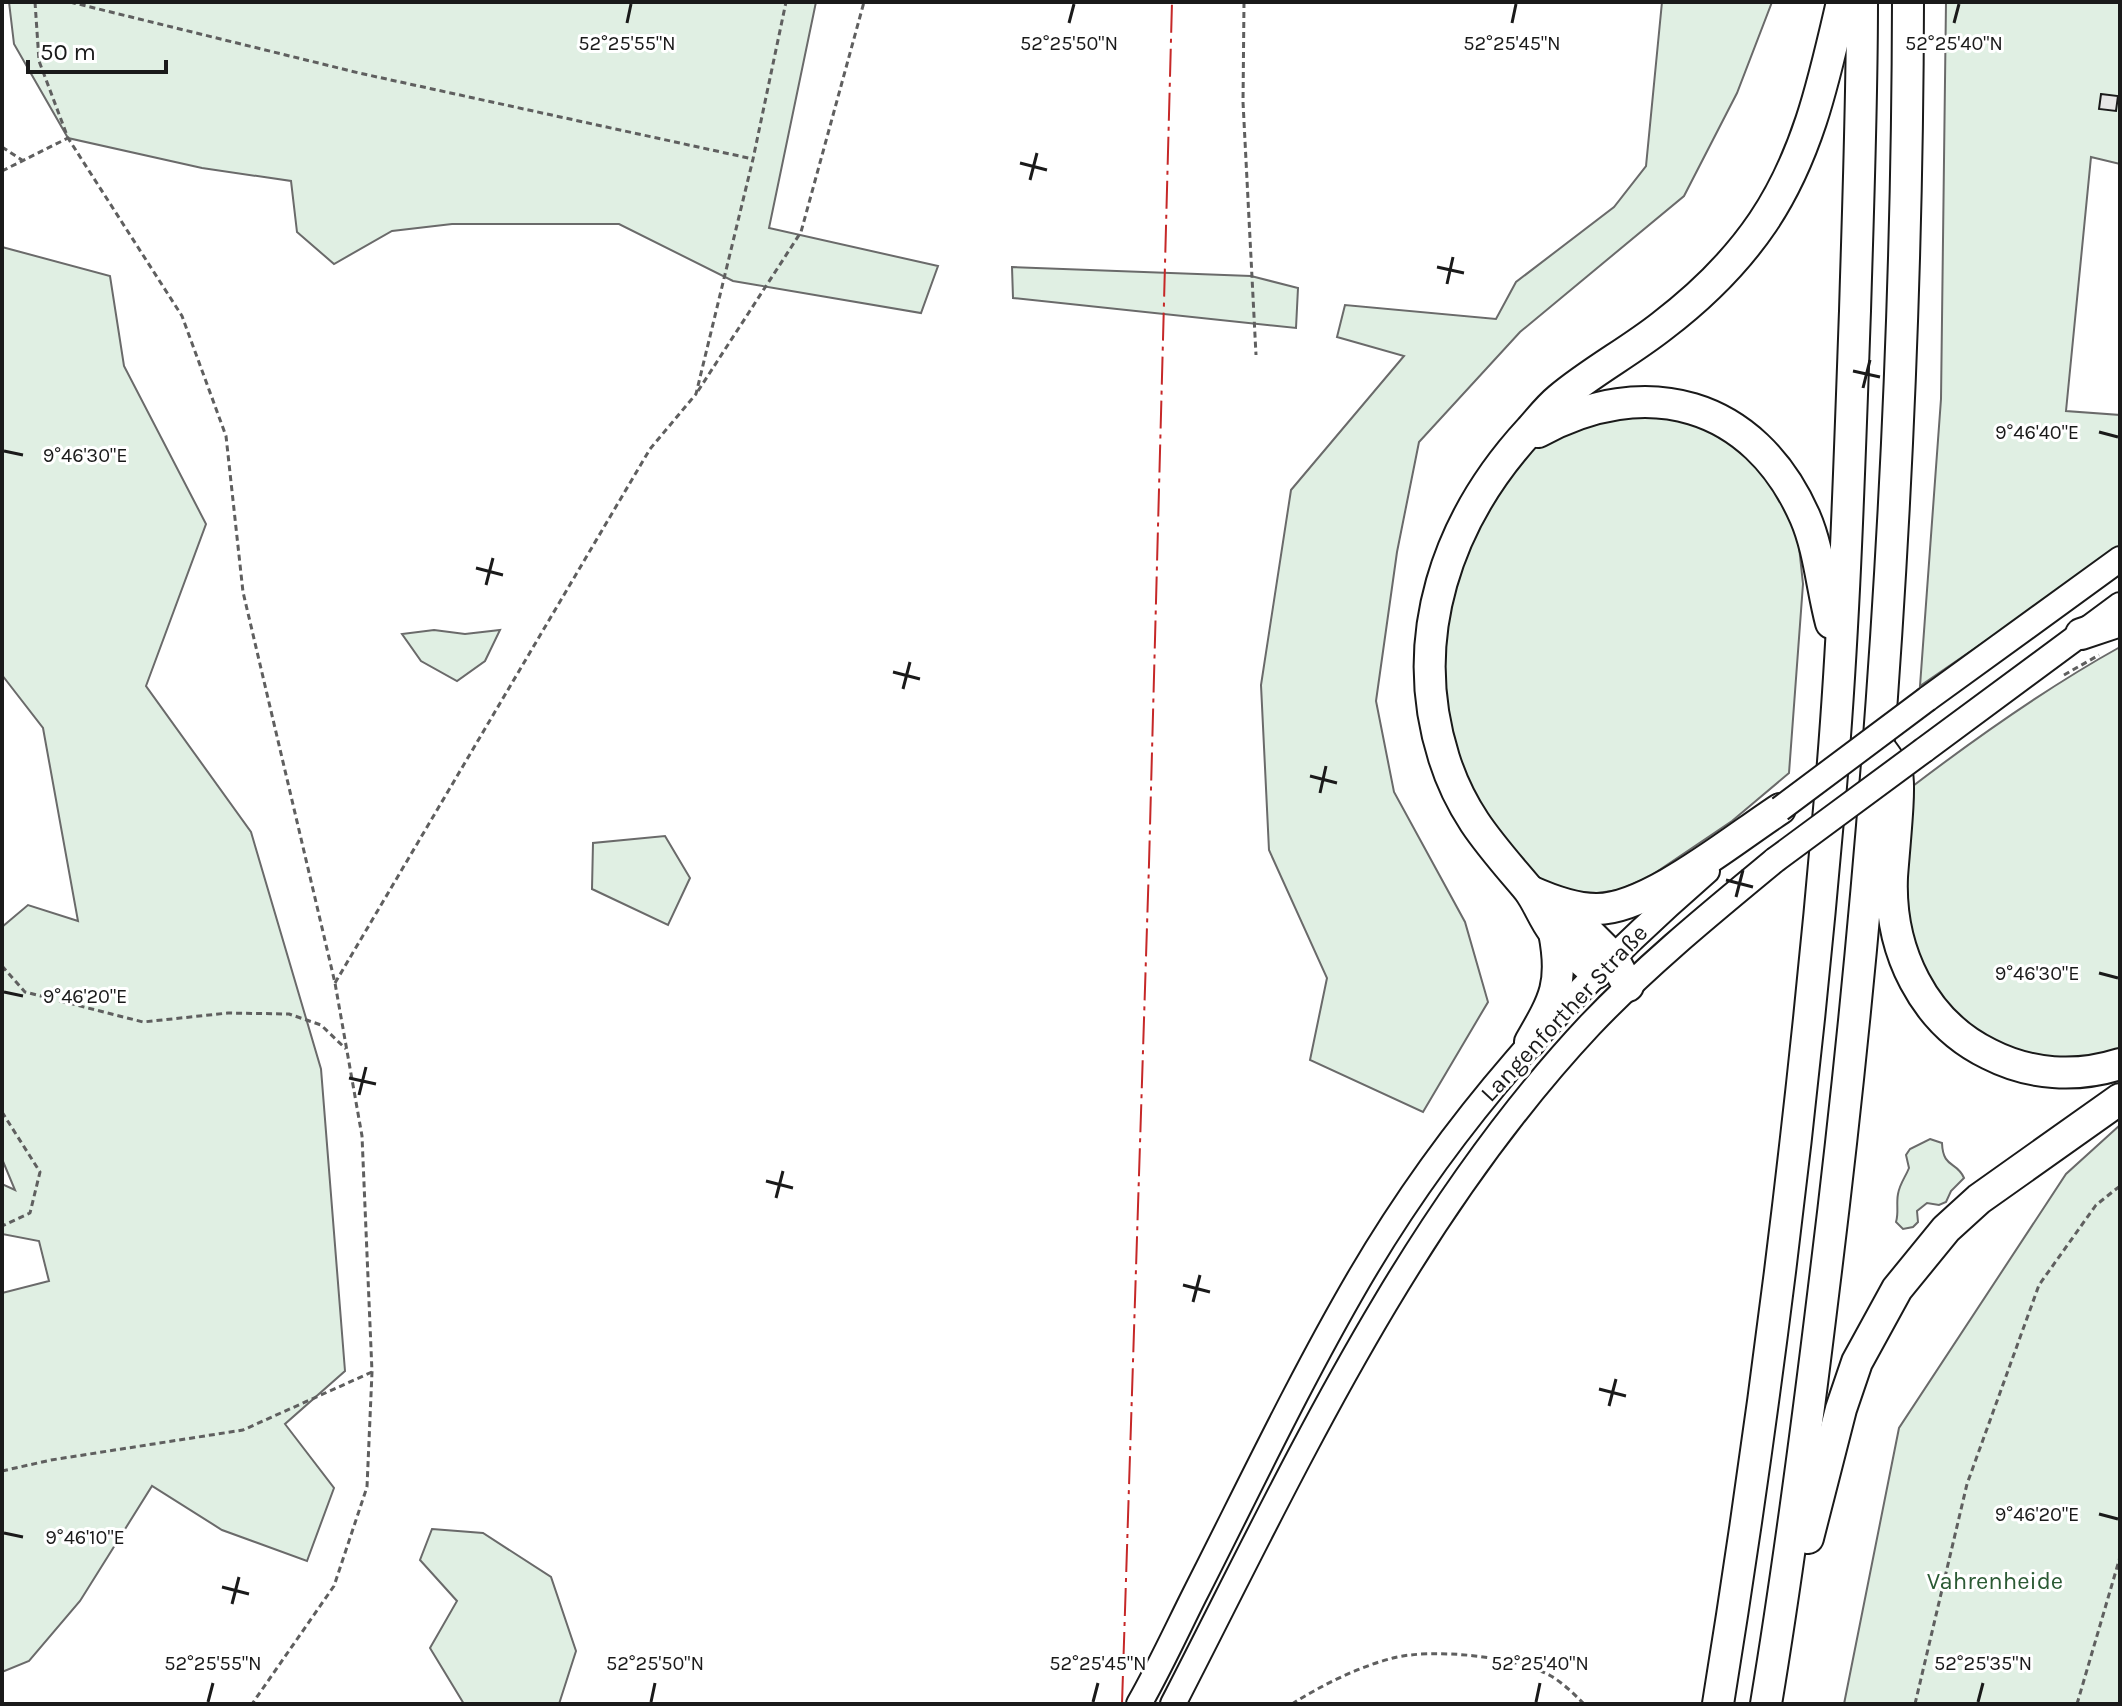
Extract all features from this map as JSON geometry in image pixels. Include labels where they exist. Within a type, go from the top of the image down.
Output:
[{"type":"highway","points":[[1628,986],[1556,918],[1482,837],[1459,795],[1444,759],[1434,719],[1429,675],[1431,632],[1441,584],[1455,541],[1471,507],[1495,470],[1519,442],[1557,401],[1661,327],[1698,296],[1736,257],[1762,223],[1786,184],[1805,143],[1819,100],[1842,2]]},
{"type":"highway","points":[[1718,1704],[1783,1256],[1829,807],[1852,398],[1862,2]]},
{"type":"highway","points":[[1766,1704],[1789,1566],[1843,1132],[1879,746],[1901,353],[1908,2]]},
{"type":"highway","points":[[1519,442],[1560,419],[1600,406],[1629,401],[1664,402],[1692,408],[1717,418],[1744,436],[1770,460],[1793,493],[1806,520],[1839,658]]},
{"type":"highway","points":[[2081,634],[2120,621]]},
{"type":"highway","points":[[1879,746],[1898,776],[1892,882],[1896,928],[1907,966],[1936,1014],[1975,1047],[2002,1061],[2063,1073],[2090,1072],[2120,1064]]},
{"type":"highway","points":[[1556,918],[1623,905],[1651,895],[1780,809]]},
{"type":"highway","points":[[1530,1042],[1552,1004],[1558,984],[1560,960],[1556,918]]},
{"type":"highway","points":[[1789,1566],[1810,1536],[1841,1409],[1857,1362],[1897,1289],[1946,1229],[1979,1199],[2120,1099]]},
{"type":"main road","name":"Langenforther Straße","points":[[1139,1704],[1360,1277],[1440,1155],[1530,1042],[1604,965],[1780,809],[2120,559]]},
{"type":"main road","name":"Langenforther Straße","points":[[1173,1704],[1294,1469],[1391,1295],[1506,1126],[1589,1026],[1687,932],[1775,860],[2120,605]]},
{"type":"path","points":[[35,2],[39,61],[68,138],[182,316],[226,436],[243,592],[335,983],[362,1136],[372,1372],[367,1487],[334,1586],[252,1704]]},
{"type":"path","points":[[70,2],[359,73],[753,159]]},
{"type":"path","points":[[696,394],[753,159],[786,2]]},
{"type":"path","points":[[335,983],[650,449],[696,394],[801,232],[864,2]]},
{"type":"path","points":[[1244,2],[1243,102],[1256,355]]},
{"type":"path","points":[[2,171],[68,138]]},
{"type":"path","points":[[2,147],[23,161]]},
{"type":"path","points":[[2,966],[25,992],[143,1022],[228,1013],[289,1014],[321,1025],[346,1049]]},
{"type":"path","points":[[2,1112],[40,1172],[30,1213],[2,1226]]},
{"type":"path","points":[[1915,1704],[1967,1484],[2039,1285],[2096,1205],[2120,1186]]},
{"type":"path","points":[[2,1471],[51,1460],[243,1430],[372,1372]]},
{"type":"path","points":[[2077,1704],[2120,1557]]},
{"type":"path","points":[[1292,1704],[1357,1670],[1421,1653],[1505,1660],[1529,1666],[1553,1676],[1584,1704]]},
{"type":"green space","points":[[9,2],[816,2],[769,228],[938,266],[921,313],[733,281],[619,224],[452,224],[392,231],[334,264],[297,232],[291,181],[202,168],[68,138],[14,44]]},
{"type":"green space","points":[[1662,2],[1772,2],[1737,93],[1684,196],[1520,332],[1419,442],[1397,552],[1376,701],[1394,792],[1465,922],[1488,1002],[1423,1112],[1310,1060],[1327,978],[1269,850],[1261,685],[1291,490],[1404,356],[1337,337],[1345,305],[1496,319],[1516,282],[1614,207],[1646,166]]},
{"type":"green space","points":[[1946,2],[2120,2],[2120,164],[2091,157],[2066,411],[2120,415],[2120,545],[2076,579],[1920,686],[1941,399]]},
{"type":"green space","points":[[2,247],[110,276],[124,366],[206,524],[146,686],[251,832],[321,1069],[345,1371],[285,1424],[334,1488],[307,1561],[222,1530],[152,1486],[80,1601],[29,1661],[2,1672],[2,1293],[49,1281],[39,1241],[2,1234],[2,1184],[15,1190],[2,1159],[2,927],[28,905],[78,921],[43,728],[2,675]]},
{"type":"green space","points":[[1012,267],[1251,276],[1298,288],[1296,328],[1013,298]]},
{"type":"green space","points":[[1600,415],[1691,418],[1765,466],[1797,528],[1803,584],[1789,773],[1732,821],[1649,877],[1619,890],[1597,893],[1562,891],[1529,874],[1468,792],[1444,717],[1440,633],[1463,545],[1526,449]]},
{"type":"green space","points":[[434,630],[465,634],[500,630],[485,661],[457,681],[421,661],[402,634]]},
{"type":"green space","points":[[2120,647],[2120,1056],[2034,1062],[1959,1026],[1915,963],[1903,878],[1909,789],[2012,714]]},
{"type":"green space","points":[[665,836],[690,878],[668,925],[592,889],[593,843]]},
{"type":"green space","name":"Vahrenheide","points":[[2120,1125],[2120,1704],[1844,1704],[1899,1428],[2066,1174]]},
{"type":"green space","points":[[1930,1139],[1942,1143],[1945,1157],[1964,1178],[1951,1191],[1946,1202],[1939,1205],[1927,1203],[1917,1211],[1918,1222],[1913,1227],[1903,1229],[1896,1222],[1897,1198],[1909,1168],[1906,1155],[1910,1149]]},
{"type":"green space","points":[[432,1529],[483,1533],[551,1577],[576,1651],[559,1704],[464,1704],[430,1648],[457,1601],[420,1560]]},
{"type":"building","points":[[2101,94],[2118,96],[2116,111],[2099,109]]},
{"type":"power","points":[[1122,1704],[1172,2]]}]
